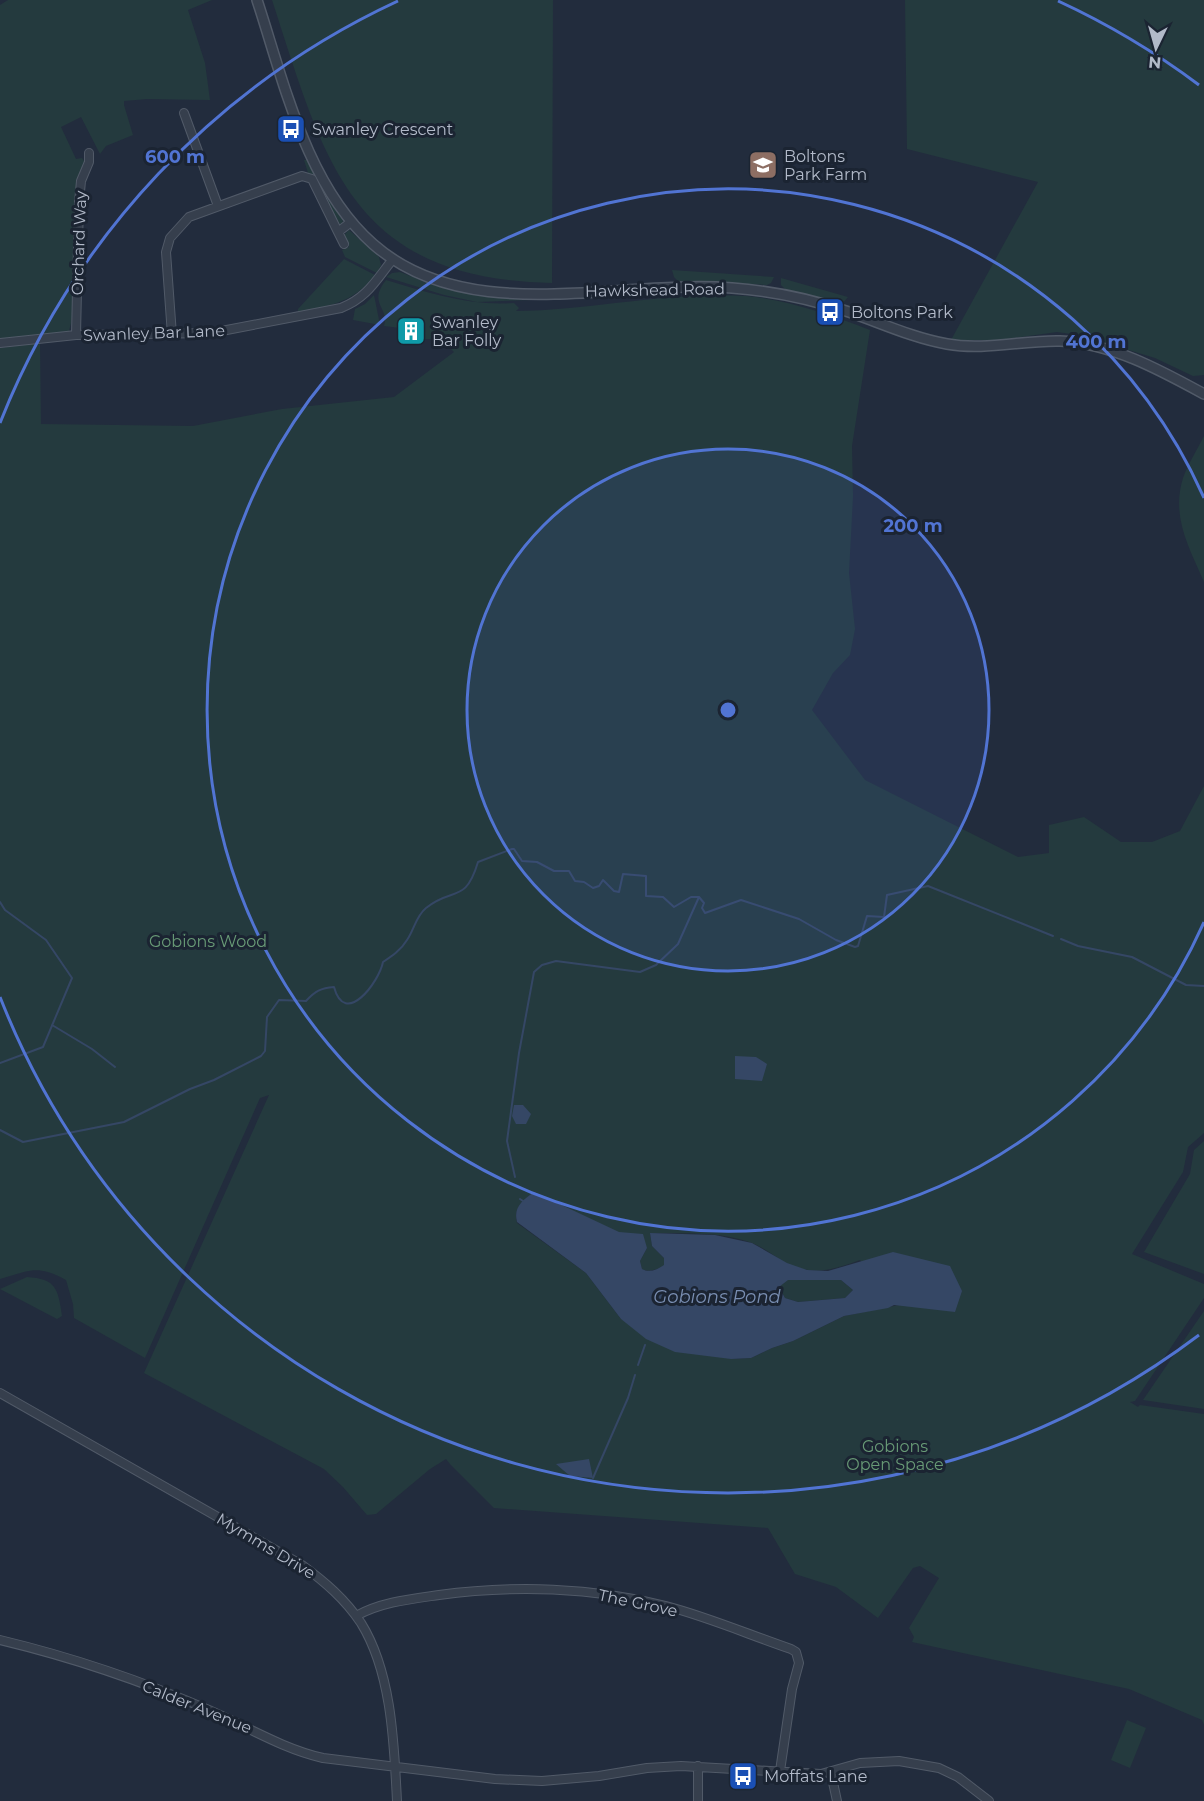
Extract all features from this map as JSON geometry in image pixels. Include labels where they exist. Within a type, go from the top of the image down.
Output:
[{"type":"street","name":"Hawkshead Road","points":[[257,0],[303,136],[328,188],[351,222],[375,246],[412,272],[460,288],[493,292],[535,294],[669,286],[730,287],[774,292],[829,306],[904,333],[944,344],[996,347],[1064,341],[1099,348],[1145,364],[1204,394]]},
{"type":"street","points":[[184,113],[218,206]]},
{"type":"street","name":"Orchard Way","points":[[76,335],[79,202],[81,181],[90,157],[89,153]]},
{"type":"street","points":[[172,335],[167,245],[170,238],[189,217],[307,176],[312,179],[344,244]]},
{"type":"street","points":[[338,232],[351,222]]},
{"type":"street","name":"Swanley Bar Lane","points":[[0,343],[76,335],[172,335],[228,331],[341,308],[356,302],[369,290],[393,259]]},
{"type":"street","name":"Mymms Drive","points":[[0,1393],[302,1565],[336,1591],[356,1616],[373,1649],[384,1682],[390,1713],[398,1801]]},
{"type":"street","name":"The Grove","points":[[356,1616],[379,1606],[483,1590],[576,1591],[668,1606],[791,1649],[796,1652],[799,1663],[792,1689],[780,1771]]},
{"type":"street","name":"Calder Avenue","points":[[0,1640],[150,1686],[310,1755],[350,1762],[395,1766]]},
{"type":"street","points":[[395,1766],[495,1779],[533,1781],[579,1778],[647,1768],[698,1766],[821,1774],[860,1763],[899,1761],[939,1768],[958,1778],[989,1801]]},
{"type":"street","points":[[698,1766],[698,1801]]},
{"type":"street","points":[[831,1773],[837,1801]]},
{"type":"green space","points":[[8,0],[212,0],[188,10],[205,63],[210,100],[124,101],[133,135],[106,146],[100,154],[81,117],[61,127],[76,159],[82,158],[85,162],[75,190],[72,319],[69,331],[0,341],[0,5]]},
{"type":"green space","points":[[272,0],[553,0],[552,283],[484,276],[431,260],[389,235],[356,201],[331,160],[310,112]]},
{"type":"green space","points":[[905,0],[1204,0],[1204,375],[1193,376],[1155,358],[1079,335],[1057,332],[999,340],[951,340],[1038,182],[907,149]]},
{"type":"green space","points":[[304,160],[307,160],[322,189],[343,221],[342,224],[336,223],[321,189],[308,173]]},
{"type":"green space","points":[[349,230],[379,257],[381,265],[377,273],[345,257],[342,250],[349,247],[344,235]]},
{"type":"green space","points":[[344,259],[375,275],[358,292],[341,302],[298,313],[298,309]]},
{"type":"green space","points":[[672,270],[774,277],[767,285],[678,281]]},
{"type":"green space","points":[[400,272],[459,292],[530,300],[477,302],[444,295],[386,277]]},
{"type":"green space","points":[[781,278],[848,297],[843,303],[838,304],[785,289],[781,285]]},
{"type":"green space","points":[[386,280],[433,294],[465,300],[514,303],[519,308],[516,311],[574,308],[688,296],[746,296],[793,305],[870,330],[852,446],[853,496],[849,573],[855,629],[850,655],[833,673],[812,710],[865,780],[1018,857],[1049,853],[1049,825],[1084,817],[1121,842],[1152,842],[1180,831],[1204,786],[1204,1133],[1188,1147],[1183,1172],[1132,1254],[1204,1284],[1204,1298],[1135,1401],[1130,1402],[1138,1407],[1140,1405],[1204,1414],[1204,1725],[1202,1720],[1129,1689],[912,1642],[914,1637],[909,1628],[939,1578],[920,1566],[913,1568],[878,1618],[836,1587],[795,1574],[768,1528],[494,1508],[446,1459],[430,1469],[376,1514],[367,1515],[324,1469],[144,1373],[269,1095],[260,1098],[145,1358],[74,1318],[73,1304],[66,1280],[40,1271],[0,1279],[0,348],[40,343],[41,424],[193,426],[282,409],[394,397],[454,352],[441,339],[420,339],[415,335],[416,330],[384,326],[384,314],[379,300],[381,288]],"holes":[[[534,1192],[647,1248],[640,1261],[642,1269],[647,1271],[664,1266],[664,1258],[652,1246],[650,1233],[702,1234],[740,1239],[760,1247],[795,1267],[814,1271],[831,1269],[860,1260],[899,1305],[844,1316],[751,1358],[731,1359],[621,1319],[586,1273],[517,1223],[516,1213],[520,1205]]]},
{"type":"green space","points":[[374,295],[380,325],[353,320],[355,309],[365,304]]},
{"type":"green space","points":[[1204,436],[1204,582],[1183,532],[1179,506],[1183,478]]},
{"type":"green space","points":[[1204,1141],[1204,1274],[1144,1252],[1190,1174],[1194,1150]]},
{"type":"green space","points":[[27,1277],[44,1280],[54,1287],[59,1298],[62,1316],[57,1319],[0,1289]]},
{"type":"green space","points":[[788,1279],[841,1280],[853,1290],[845,1298],[798,1302],[785,1298],[779,1287]]},
{"type":"green space","points":[[1204,1311],[1204,1409],[1143,1400]]},
{"type":"green space","points":[[1127,1720],[1146,1728],[1130,1768],[1111,1760]]},
{"type":"water","points":[[735,1056],[756,1057],[767,1064],[762,1081],[735,1079]]},
{"type":"water","points":[[514,1105],[523,1105],[531,1114],[526,1124],[516,1124],[512,1116]]},
{"type":"water","name":"Gobions Pond","points":[[534,1192],[619,1232],[643,1234],[647,1248],[640,1261],[642,1269],[647,1271],[664,1265],[664,1258],[652,1246],[650,1233],[715,1235],[752,1243],[787,1263],[807,1270],[828,1271],[893,1252],[950,1266],[962,1291],[955,1312],[894,1305],[844,1316],[751,1358],[731,1359],[675,1352],[646,1339],[621,1319],[586,1273],[517,1222],[518,1208]],"holes":[[[788,1280],[841,1280],[853,1290],[845,1298],[798,1302],[785,1298],[779,1287]]]},
{"type":"water","points":[[589,1459],[593,1478],[570,1476],[556,1464]]},
{"type":"waterway","points":[[0,1130],[23,1142],[124,1122],[261,1056],[265,1051],[267,1017],[279,1000],[306,1001],[318,991],[334,987],[339,999],[346,1003],[361,997],[369,990],[383,962],[405,944],[417,919],[426,908],[435,901],[463,890],[478,862],[512,849],[522,861],[537,862],[554,871],[569,871],[575,881],[584,882],[593,888],[599,886],[603,880],[614,891],[619,892],[623,874],[646,876],[646,896],[663,897],[674,907],[691,897],[699,897],[704,903],[702,908],[705,913],[741,900],[799,919],[836,940],[855,947],[858,946],[867,916],[884,917],[887,895],[928,886],[1053,936]]},
{"type":"waterway","points":[[515,1177],[507,1141],[519,1053],[534,972],[542,965],[556,961],[640,972],[656,965],[678,944],[699,897]]},
{"type":"waterway","points":[[0,902],[5,910],[46,940],[72,978],[43,1047],[0,1063]]},
{"type":"waterway","points":[[1061,939],[1078,946],[1132,957],[1186,985],[1204,986]]},
{"type":"waterway","points":[[52,1025],[92,1049],[115,1067]]},
{"type":"waterway","points":[[638,1365],[645,1345]]},
{"type":"waterway","points":[[593,1478],[628,1398],[635,1375]]},
{"type":"place","name":"Swanley Crescent","points":[[291,129]]},
{"type":"place","name":"Boltons Park Farm","points":[[763,165]]},
{"type":"place","name":"Boltons Park","points":[[830,312]]},
{"type":"place","name":"Swanley Bar Folly","points":[[411,331]]},
{"type":"place","name":"Moffats Lane","points":[[743,1776]]},
{"type":"park label","name":"Gobions Wood","points":[[208,941]]},
{"type":"park label","name":"Gobions Open Space","points":[[895,1455]]}]
